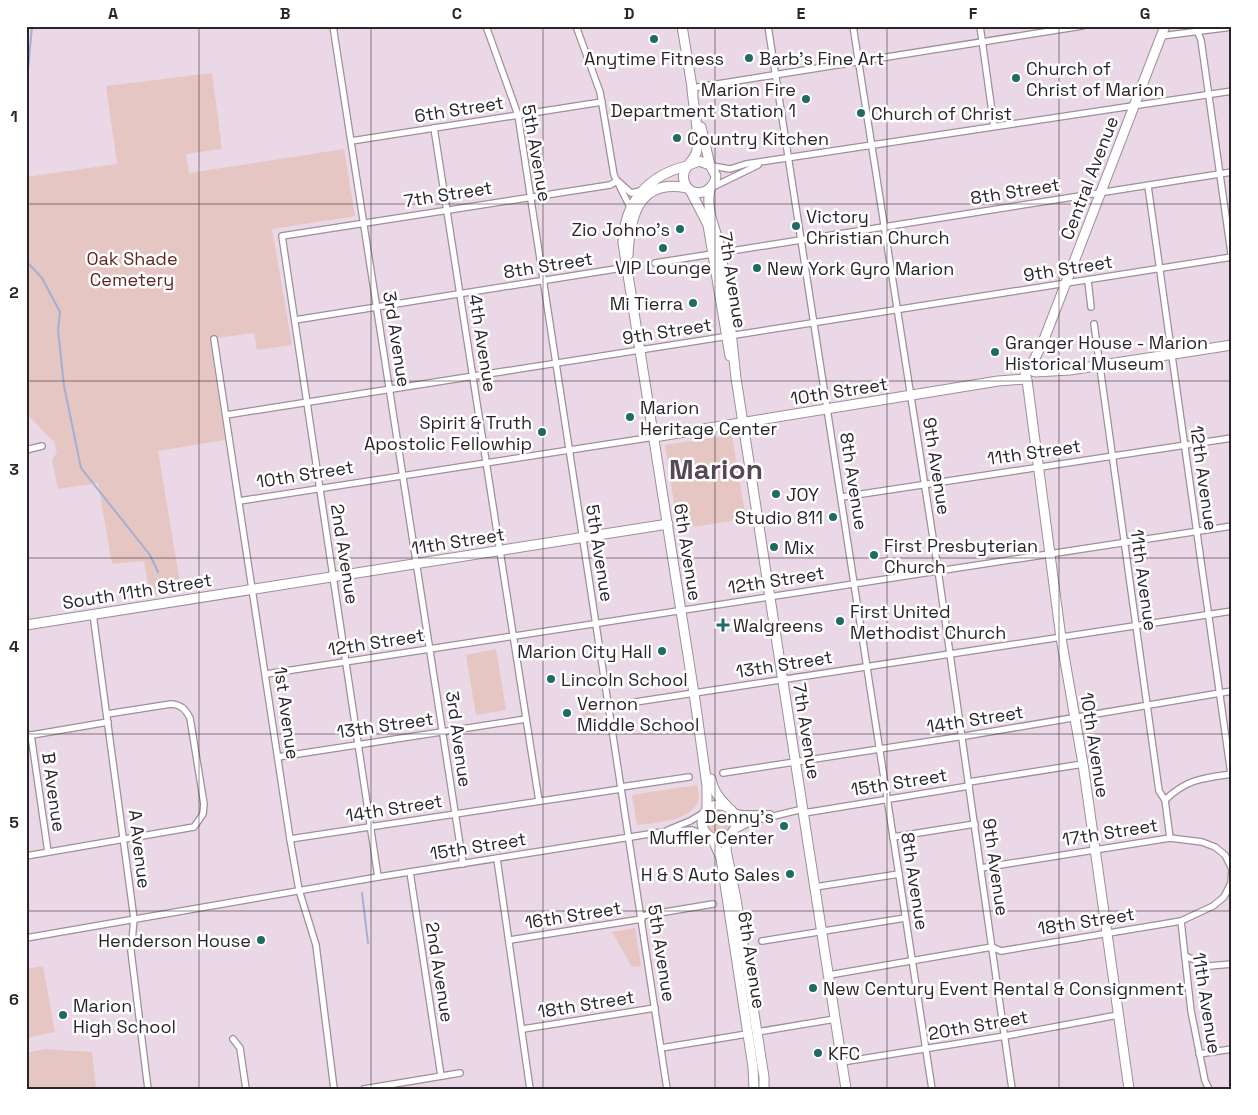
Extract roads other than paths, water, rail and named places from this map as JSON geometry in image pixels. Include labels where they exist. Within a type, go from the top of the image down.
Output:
[{"type":"main road","points":[[682,26],[699,134],[716,176],[711,189],[702,193],[688,189],[684,174],[699,134]]},
{"type":"main road","name":"Central Avenue","points":[[1030,375],[1165,26]]},
{"type":"main road","points":[[630,207],[640,192],[656,178],[699,161],[711,165]]},
{"type":"main road","name":"6th Avenue","points":[[628,267],[629,235],[640,203],[648,193],[658,188],[674,186],[688,189]]},
{"type":"main road","name":"7th Avenue","points":[[688,189],[705,218],[717,254]]},
{"type":"main road","name":"7th Avenue","points":[[711,189],[708,208],[717,254],[846,1089]]},
{"type":"main road","name":"6th Avenue","points":[[630,207],[625,223],[623,243],[694,693],[708,798],[706,811]]},
{"type":"main road","name":"10th Street","points":[[654,437],[1030,375],[1232,345]]},
{"type":"main road","name":"10th Avenue","points":[[1030,375],[1037,468],[1061,638],[1083,764],[1129,1089]]},
{"type":"main road","name":"11th Street","points":[[253,590],[668,524]]},
{"type":"main road","name":"South 11th Street","points":[[26,625],[253,590]]},
{"type":"main road","name":"6th Avenue","points":[[698,723],[712,787],[719,799],[731,810]]},
{"type":"main road","points":[[718,805],[731,810],[737,823],[735,830],[728,838],[722,840],[710,837],[702,826],[706,811],[718,805]]},
{"type":"main road","name":"6th Avenue","points":[[710,837],[721,858],[753,1067],[754,1089]]},
{"type":"main road","name":"6th Avenue","points":[[728,838],[726,850],[736,899],[764,1076],[764,1089]]},
{"type":"street","name":"3rd Avenue","points":[[333,26],[463,864]]},
{"type":"street","name":"5th Avenue","points":[[486,26],[518,115],[667,1089]]},
{"type":"street","points":[[576,26],[602,102],[612,164],[617,181],[630,207]]},
{"type":"street","name":"8th Avenue","points":[[768,26],[932,1089]]},
{"type":"street","name":"9th Avenue","points":[[853,26],[938,570],[1012,1089]]},
{"type":"street","points":[[980,26],[994,126]]},
{"type":"street","points":[[692,88],[1082,26]]},
{"type":"street","points":[[1161,36],[1232,28]]},
{"type":"street","points":[[1198,33],[1201,40],[1232,258]]},
{"type":"street","points":[[711,165],[730,169],[746,164],[1232,91]]},
{"type":"street","name":"6th Street","points":[[351,141],[602,102]]},
{"type":"street","name":"4th Avenue","points":[[434,128],[539,801]]},
{"type":"street","points":[[711,189],[762,163]]},
{"type":"street","name":"8th Street","points":[[655,263],[1232,172]]},
{"type":"street","points":[[617,181],[631,193],[640,192]]},
{"type":"street","name":"7th Street","points":[[282,236],[610,185],[617,181]]},
{"type":"street","name":"12th Avenue","points":[[1148,186],[1232,774]]},
{"type":"street","name":"2nd Avenue","points":[[282,236],[378,877]]},
{"type":"street","name":"9th Street","points":[[226,415],[307,404],[473,376],[1232,258]]},
{"type":"street","name":"8th Street","points":[[295,320],[628,267]]},
{"type":"street","points":[[1088,281],[1091,306]]},
{"type":"street","name":"11th Avenue","points":[[1094,324],[1159,791],[1165,800],[1170,838]]},
{"type":"street","name":"1st Avenue","points":[[214,339],[290,839],[299,890],[316,945],[334,1089]]},
{"type":"street","name":"10th Street","points":[[239,501],[654,437]]},
{"type":"street","name":"11th Street","points":[[842,497],[1232,438]]},
{"type":"street","points":[[26,450],[42,446]]},
{"type":"street","name":"12th Street","points":[[266,674],[1232,526]]},
{"type":"street","name":"13th Street","points":[[608,706],[1232,611]]},
{"type":"street","name":"A Avenue","points":[[93,614],[134,918],[131,951],[148,1089]]},
{"type":"street","name":"14th Street","points":[[723,773],[1074,718],[1232,691]]},
{"type":"street","points":[[26,856],[194,827],[203,814],[204,804],[190,718],[186,710],[179,705],[171,704],[107,714]]},
{"type":"street","name":"13th Street","points":[[278,757],[359,743],[526,719]]},
{"type":"street","points":[[28,736],[108,722]]},
{"type":"street","name":"B Avenue","points":[[28,736],[48,852]]},
{"type":"street","name":"15th Street","points":[[731,810],[742,814],[777,814],[803,811],[887,799],[1083,764]]},
{"type":"street","points":[[1165,800],[1177,788],[1192,780],[1232,774]]},
{"type":"street","name":"14th Street","points":[[290,839],[689,777]]},
{"type":"street","name":"15th Street","points":[[662,832],[690,821],[706,811]]},
{"type":"street","name":"15th Street","points":[[735,830],[753,821],[777,814]]},
{"type":"street","points":[[893,837],[975,824]]},
{"type":"street","name":"15th Street","points":[[26,938],[299,890],[662,832],[692,830],[710,837]]},
{"type":"street","name":"17th Street","points":[[982,868],[1170,838],[1202,842],[1215,847],[1225,856],[1232,869]]},
{"type":"street","points":[[497,859],[523,1029],[530,1089]]},
{"type":"street","name":"18th Street","points":[[829,975],[992,947],[1001,951],[1181,921],[1199,914],[1224,897],[1231,883],[1232,869]]},
{"type":"street","name":"2nd Avenue","points":[[410,872],[441,1076]]},
{"type":"street","points":[[815,887],[899,874]]},
{"type":"street","name":"16th Street","points":[[510,940],[713,904]]},
{"type":"street","points":[[762,941],[906,918]]},
{"type":"street","name":"11th Avenue","points":[[1181,921],[1191,1011],[1204,1081],[1209,1089]]},
{"type":"street","points":[[1185,956],[1209,966],[1232,964]]},
{"type":"street","name":"18th Street","points":[[523,1029],[655,1008]]},
{"type":"street","name":"20th Street","points":[[842,1062],[1005,1036],[1118,1015]]},
{"type":"street","points":[[757,1032],[835,1019]]},
{"type":"street","points":[[661,1048],[747,1034]]},
{"type":"street","points":[[233,1039],[240,1048],[246,1089]]},
{"type":"street","points":[[1200,1054],[1232,1049]]},
{"type":"street","points":[[364,1089],[460,1073]]},
{"type":"waterway","points":[[26,92],[32,26]]},
{"type":"waterway","points":[[26,261],[42,278],[60,312],[58,330],[64,386],[81,468],[150,555],[158,572]]},
{"type":"waterway","points":[[362,893],[368,943]]},
{"type":"place","name":"Anytime Fitness","points":[[654,39]]},
{"type":"place","name":"Barb's Fine Art","points":[[749,58]]},
{"type":"place","name":"Church of Christ of Marion","points":[[1016,78]]},
{"type":"place","name":"Marion Fire Department Station 1","points":[[806,99]]},
{"type":"place","name":"Church of Christ","points":[[861,113]]},
{"type":"place","name":"Country Kitchen","points":[[677,138]]},
{"type":"place","name":"Victory Christian Church","points":[[796,226]]},
{"type":"place","name":"Zio Johno's","points":[[680,229]]},
{"type":"place","name":"VIP Lounge","points":[[663,248]]},
{"type":"place","name":"New York Gyro Marion","points":[[757,268]]},
{"type":"place","name":"Mi Tierra","points":[[693,303]]},
{"type":"place","name":"Granger House - Marion Historical Museum","points":[[995,352]]},
{"type":"place","name":"Marion Heritage Center","points":[[630,417]]},
{"type":"place","name":"Spirit & Truth Apostolic Fellowhip","points":[[542,432]]},
{"type":"place","name":"JOY","points":[[776,494]]},
{"type":"place","name":"Studio 811","points":[[833,517]]},
{"type":"place","name":"Mix","points":[[774,547]]},
{"type":"place","name":"First Presbyterian Church","points":[[874,555]]},
{"type":"place","name":"First United Methodist Church","points":[[840,621]]},
{"type":"place","name":"Walgreens","points":[[723,625]]},
{"type":"place","name":"Marion City Hall","points":[[662,651]]},
{"type":"place","name":"Lincoln School","points":[[551,679]]},
{"type":"place","name":"Vernon Middle School","points":[[567,713]]},
{"type":"place","name":"Denny's Muffler Center","points":[[784,826]]},
{"type":"place","name":"H & S Auto Sales","points":[[790,874]]},
{"type":"place","name":"Henderson House","points":[[261,940]]},
{"type":"place","name":"New Century Event Rental & Consignment","points":[[813,988]]},
{"type":"place","name":"Marion High School","points":[[63,1015]]},
{"type":"place","name":"KFC","points":[[818,1053]]},
{"type":"district","name":"Marion","points":[[716,469]]},
{"type":"park label","name":"Oak Shade Cemetery","points":[[132,268]]}]
